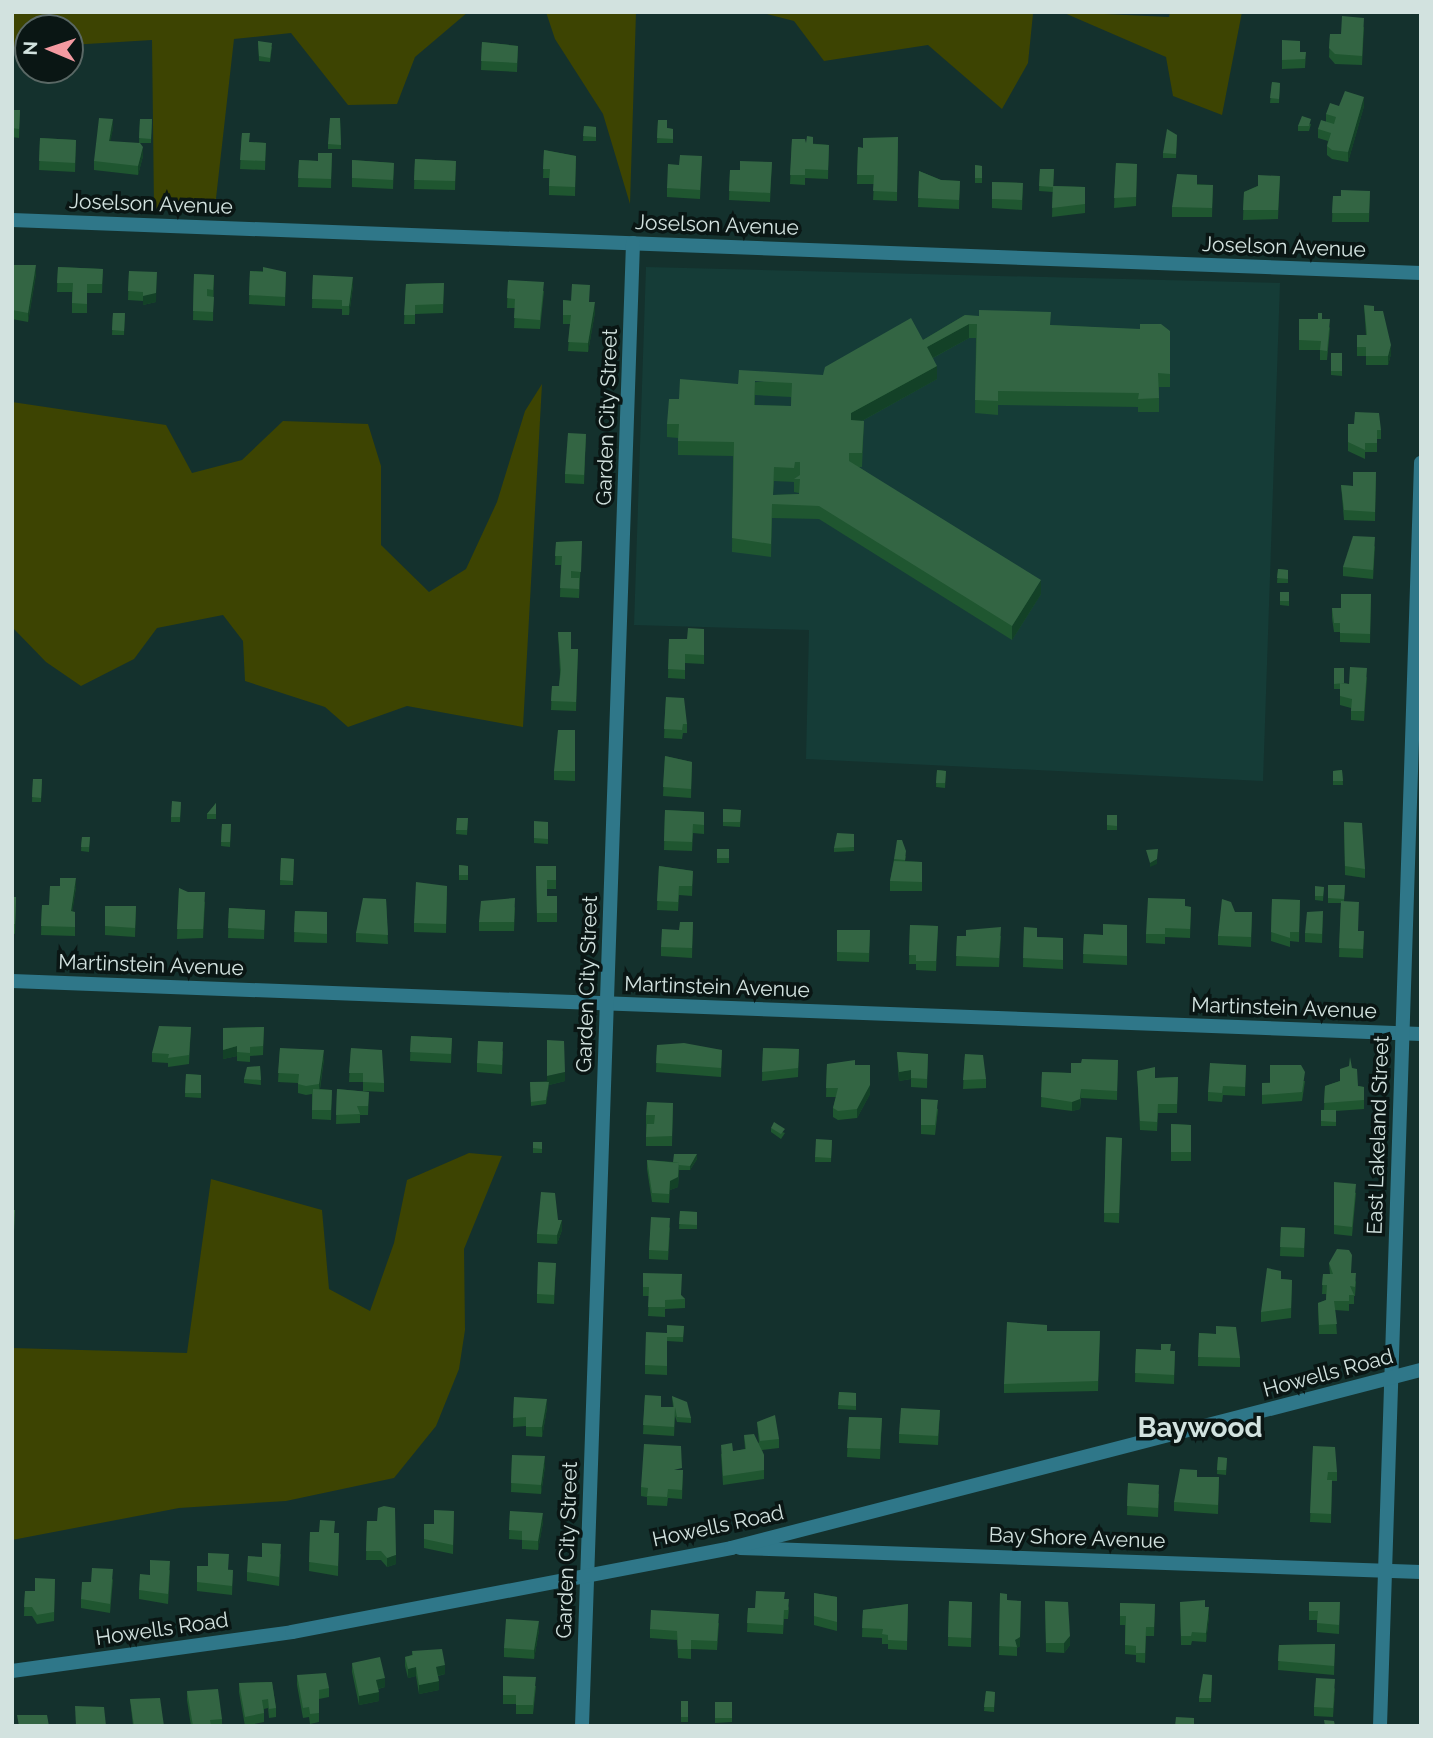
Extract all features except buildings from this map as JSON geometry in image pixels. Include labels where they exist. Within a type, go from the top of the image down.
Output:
[{"type":"street","name":"Joselson Avenue","points":[[12,220],[1421,273]]},
{"type":"street","name":"Garden City Street","points":[[582,1726],[633,243]]},
{"type":"street","name":"East Lakeland Street","points":[[1380,1726],[1421,463]]},
{"type":"street","name":"Martinstein Avenue","points":[[12,981],[1421,1034]]},
{"type":"street","name":"Howells Road","points":[[12,1671],[292,1632],[587,1573],[731,1548],[1421,1370]]},
{"type":"street","name":"Bay Shore Avenue","points":[[731,1548],[1421,1572]]},
{"type":"shaded area","points":[[646,267],[1280,283],[1263,781],[806,759],[809,630],[634,625]]},
{"type":"green space","points":[[12,12],[468,12],[415,57],[397,104],[348,105],[291,33],[234,39],[214,216],[154,208],[152,40],[84,44],[84,14],[14,14],[12,48]]},
{"type":"green space","points":[[546,12],[636,12],[630,204],[603,114],[555,39]]},
{"type":"green space","points":[[759,12],[1037,12],[1033,14],[1028,63],[1002,109],[928,45],[824,61],[794,21]]},
{"type":"green space","points":[[1062,12],[1169,17],[1170,12],[1242,12],[1222,115],[1173,96],[1166,57]]},
{"type":"green space","points":[[542,384],[523,727],[407,706],[348,727],[325,707],[245,681],[243,641],[223,615],[157,628],[134,659],[81,686],[46,662],[12,627],[12,402],[166,425],[192,473],[242,460],[283,421],[368,424],[381,466],[381,545],[429,592],[466,569],[497,502],[525,411]]},
{"type":"green space","points":[[469,1153],[502,1156],[464,1249],[465,1330],[459,1369],[436,1426],[394,1478],[286,1501],[179,1508],[12,1540],[12,1348],[187,1353],[211,1179],[322,1210],[329,1289],[370,1311],[394,1243],[407,1180]]},
{"type":"district","name":"Baywood","points":[[1200,1428]]}]
